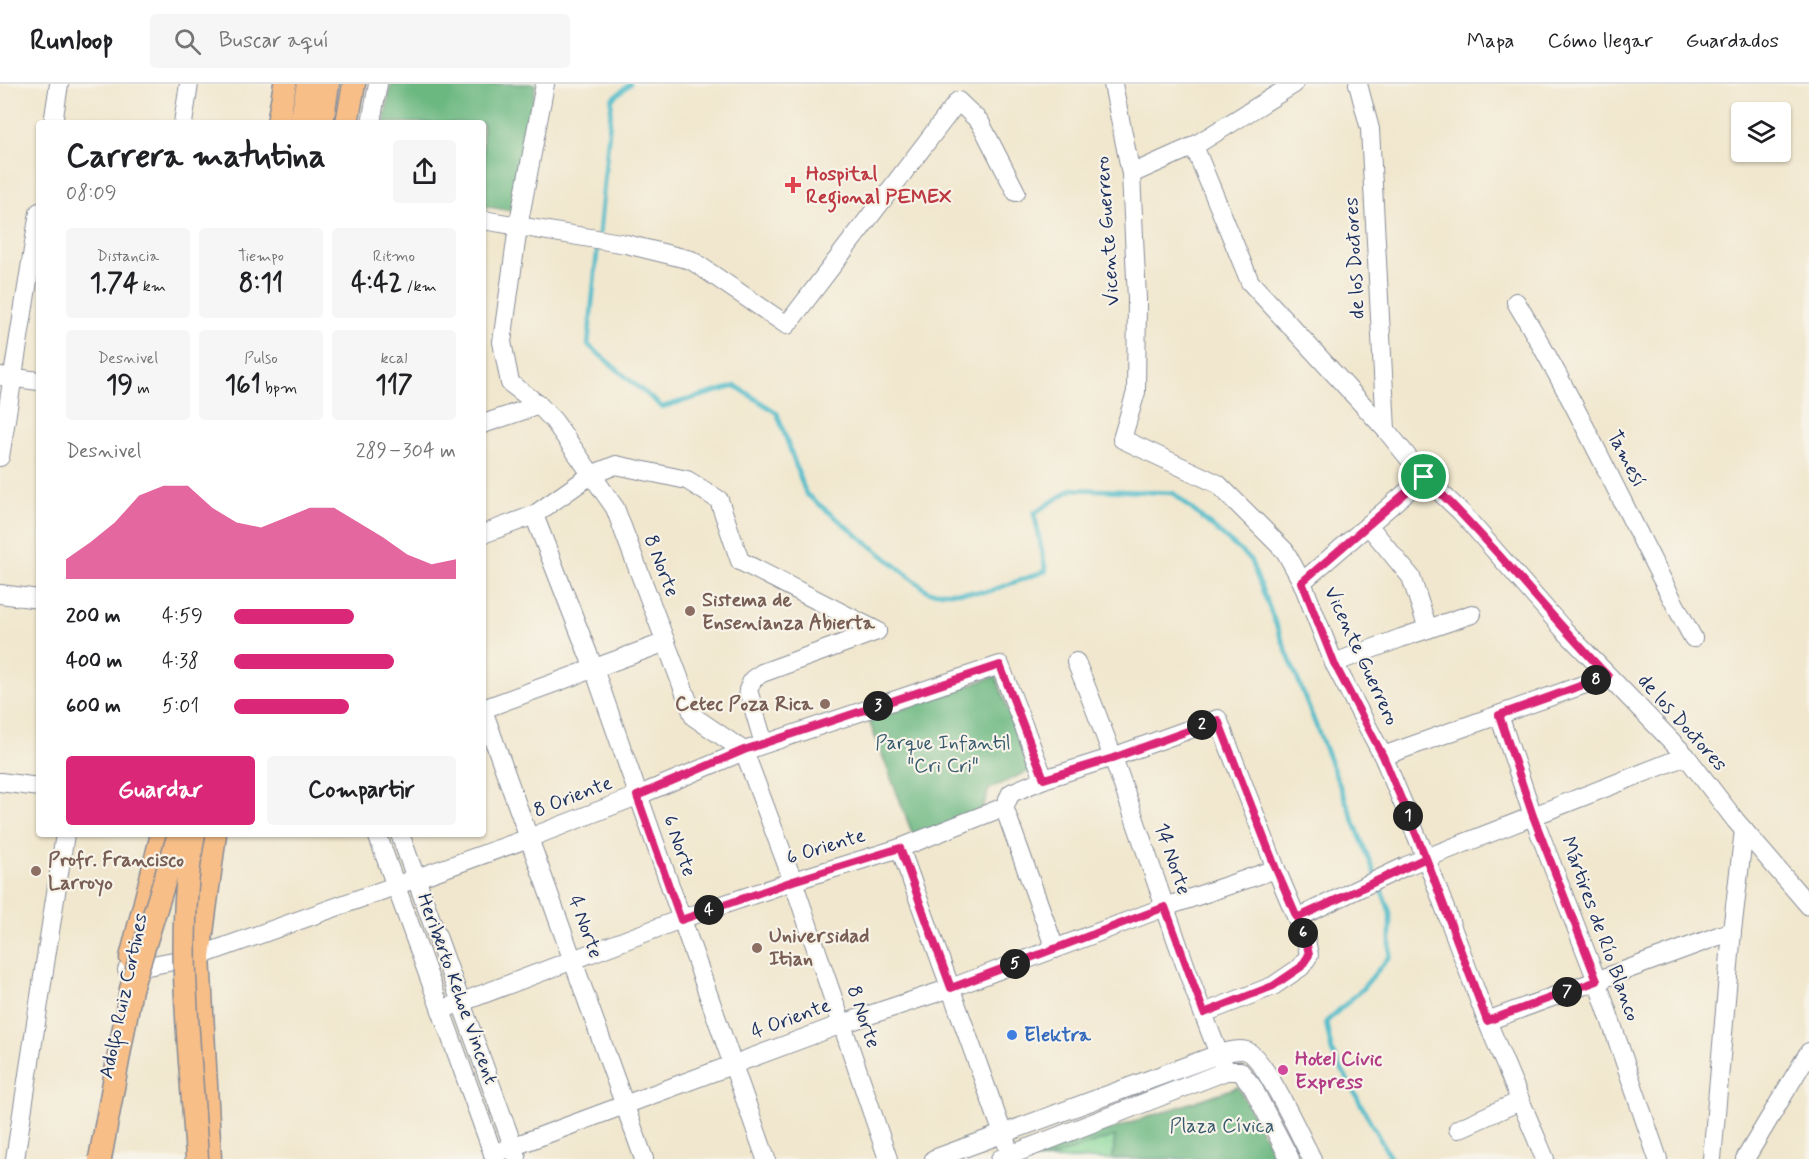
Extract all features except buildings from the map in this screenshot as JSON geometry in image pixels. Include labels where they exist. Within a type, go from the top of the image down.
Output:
[{"type":"main road","points":[[279,120],[285,84]]},
{"type":"main road","points":[[302,120],[308,84]]},
{"type":"main road","points":[[322,120],[328,84]]},
{"type":"main road","points":[[347,120],[354,84]]},
{"type":"main road","name":"Adolfo Ruiz Cortines","points":[[91,1159],[109,1057],[161,837]]},
{"type":"main road","points":[[100,1159],[131,989],[178,837]]},
{"type":"main road","points":[[193,837],[188,863],[183,939],[198,1159]]},
{"type":"main road","points":[[210,1159],[199,956],[215,837]]},
{"type":"street","points":[[53,120],[59,84]]},
{"type":"street","points":[[183,120],[189,84]]},
{"type":"street","points":[[372,120],[378,84]]},
{"type":"street","name":"8 Norte","points":[[545,84],[518,226],[502,342],[510,384],[538,405],[554,421],[615,508],[694,717],[744,750],[793,881],[888,1159]]},
{"type":"street","name":"Vicente Guerrero","points":[[1113,84],[1131,174],[1137,299],[1136,392],[1120,442],[1218,484],[1285,551],[1302,582],[1334,663],[1383,756],[1426,858],[1487,1021],[1545,1159]]},
{"type":"street","points":[[1131,174],[1194,146],[1294,84]]},
{"type":"street","name":"de los Doctores","points":[[1358,84],[1370,129],[1386,430]]},
{"type":"street","points":[[486,221],[586,236],[690,260],[787,325],[958,101],[980,122],[1016,192]]},
{"type":"street","name":"de los Doctores","points":[[1194,146],[1250,282],[1386,430],[1424,477],[1461,512],[1565,631],[1686,756],[1744,830],[1809,906]]},
{"type":"street","points":[[0,457],[7,377],[36,227]]},
{"type":"street","name":"Tamesí","points":[[1516,302],[1542,345],[1693,638]]},
{"type":"street","points":[[7,377],[36,381]]},
{"type":"street","points":[[486,423],[538,405]]},
{"type":"street","points":[[486,533],[534,514],[591,474],[616,465],[687,480],[719,500],[740,561],[877,631],[762,673],[753,679],[748,690],[764,744]]},
{"type":"street","points":[[1302,582],[1424,477]]},
{"type":"street","name":"6 Norte","points":[[534,514],[594,669],[766,1159]]},
{"type":"street","points":[[1368,525],[1411,577],[1428,629]]},
{"type":"street","points":[[0,594],[36,599]]},
{"type":"street","points":[[1334,663],[1472,615]]},
{"type":"street","points":[[486,709],[666,642]]},
{"type":"street","name":"14 Norte","points":[[1076,662],[1113,758],[1204,1013],[1228,1066],[1252,1086],[1290,1159]]},
{"type":"street","name":"8 Oriente","points":[[128,970],[199,956],[529,838],[637,796],[744,750],[1000,665],[1044,779]]},
{"type":"street","points":[[1383,756],[1608,676]]},
{"type":"street","name":"Mártires de Río Blanco","points":[[1499,715],[1533,816],[1597,981],[1658,1159]]},
{"type":"street","name":"4 Norte","points":[[486,718],[644,1159]]},
{"type":"street","name":"6 Oriente","points":[[441,1010],[681,920],[793,881],[900,848],[1004,807],[1011,794],[1044,779],[1113,758],[1218,720],[1276,869]]},
{"type":"street","points":[[1297,918],[1406,866],[1686,756]]},
{"type":"street","points":[[0,782],[36,787]]},
{"type":"street","points":[[1004,807],[1055,949]]},
{"type":"street","points":[[1712,1159],[1731,931],[1744,830]]},
{"type":"street","points":[[15,1159],[65,837]]},
{"type":"street","name":"Heriberto Kehoe Vincent","points":[[378,837],[494,1156]]},
{"type":"street","name":"Heriberto Kehoe Vincent","points":[[401,837],[515,1153]]},
{"type":"street","points":[[900,848],[1003,1133],[1005,1157],[1228,1066],[1236,1050],[1248,1051],[1263,1067],[1312,1159]]},
{"type":"street","points":[[1204,1013],[1273,986],[1301,967],[1309,955],[1306,940],[1276,869]]},
{"type":"street","name":"4 Oriente","points":[[494,1156],[515,1153],[624,1105],[842,1024],[951,988],[1165,907],[1276,869]]},
{"type":"street","points":[[1487,1021],[1731,931]]},
{"type":"street","points":[[1745,1159],[1809,1052]]},
{"type":"street","points":[[934,1159],[1003,1133],[1228,1066]]},
{"type":"street","points":[[1458,1129],[1520,1101]]},
{"type":"green space","points":[[391,84],[536,84],[513,211],[486,206],[486,120],[385,120]]},
{"type":"green space","name":"Parque Infantil \"Cri Cri\"","points":[[996,676],[1029,771],[989,789],[980,817],[913,835],[869,721]]},
{"type":"green space","name":"Plaza Cívica","points":[[1238,1087],[1276,1159],[1113,1159],[1115,1136],[1046,1159],[1023,1159]]},
{"type":"green space","points":[[1115,1135],[1113,1159],[1046,1159]]},
{"type":"waterway","points":[[599,234],[612,99],[630,84]]},
{"type":"waterway","points":[[598,242],[588,345],[662,407],[736,386],[777,413],[806,494],[929,592],[987,592],[1046,571],[1034,513],[1072,489],[1173,493],[1250,559],[1376,877]]},
{"type":"waterway","points":[[1379,884],[1390,912],[1390,956],[1362,989],[1326,1022],[1332,1052],[1391,1159]]},
{"type":"place","name":"Hospital Regional PEMEX","points":[[793,185]]},
{"type":"place","name":"Sistema de Ensenianza Abierta","points":[[690,611]]},
{"type":"place","name":"Cetec Poza Rica","points":[[825,704]]},
{"type":"place","name":"Profr. Francisco Larroyo","points":[[36,871]]},
{"type":"place","name":"Universidad Itian","points":[[757,948]]},
{"type":"place","name":"Elektra","points":[[1012,1035]]},
{"type":"place","name":"Hotel Civic Express","points":[[1283,1070]]},
{"type":"route","points":[[1424,477],[1302,582],[1334,663],[1383,756],[1426,858],[1406,866],[1297,918],[1218,720],[1113,758],[1044,779],[1000,665],[744,750],[637,796],[681,920],[793,881],[900,848],[951,988],[1165,907],[1204,1013],[1273,986],[1301,967],[1309,955],[1297,918],[1426,858],[1487,1021],[1597,981],[1533,816],[1499,715],[1608,676],[1565,631],[1461,512],[1424,477]]}]
